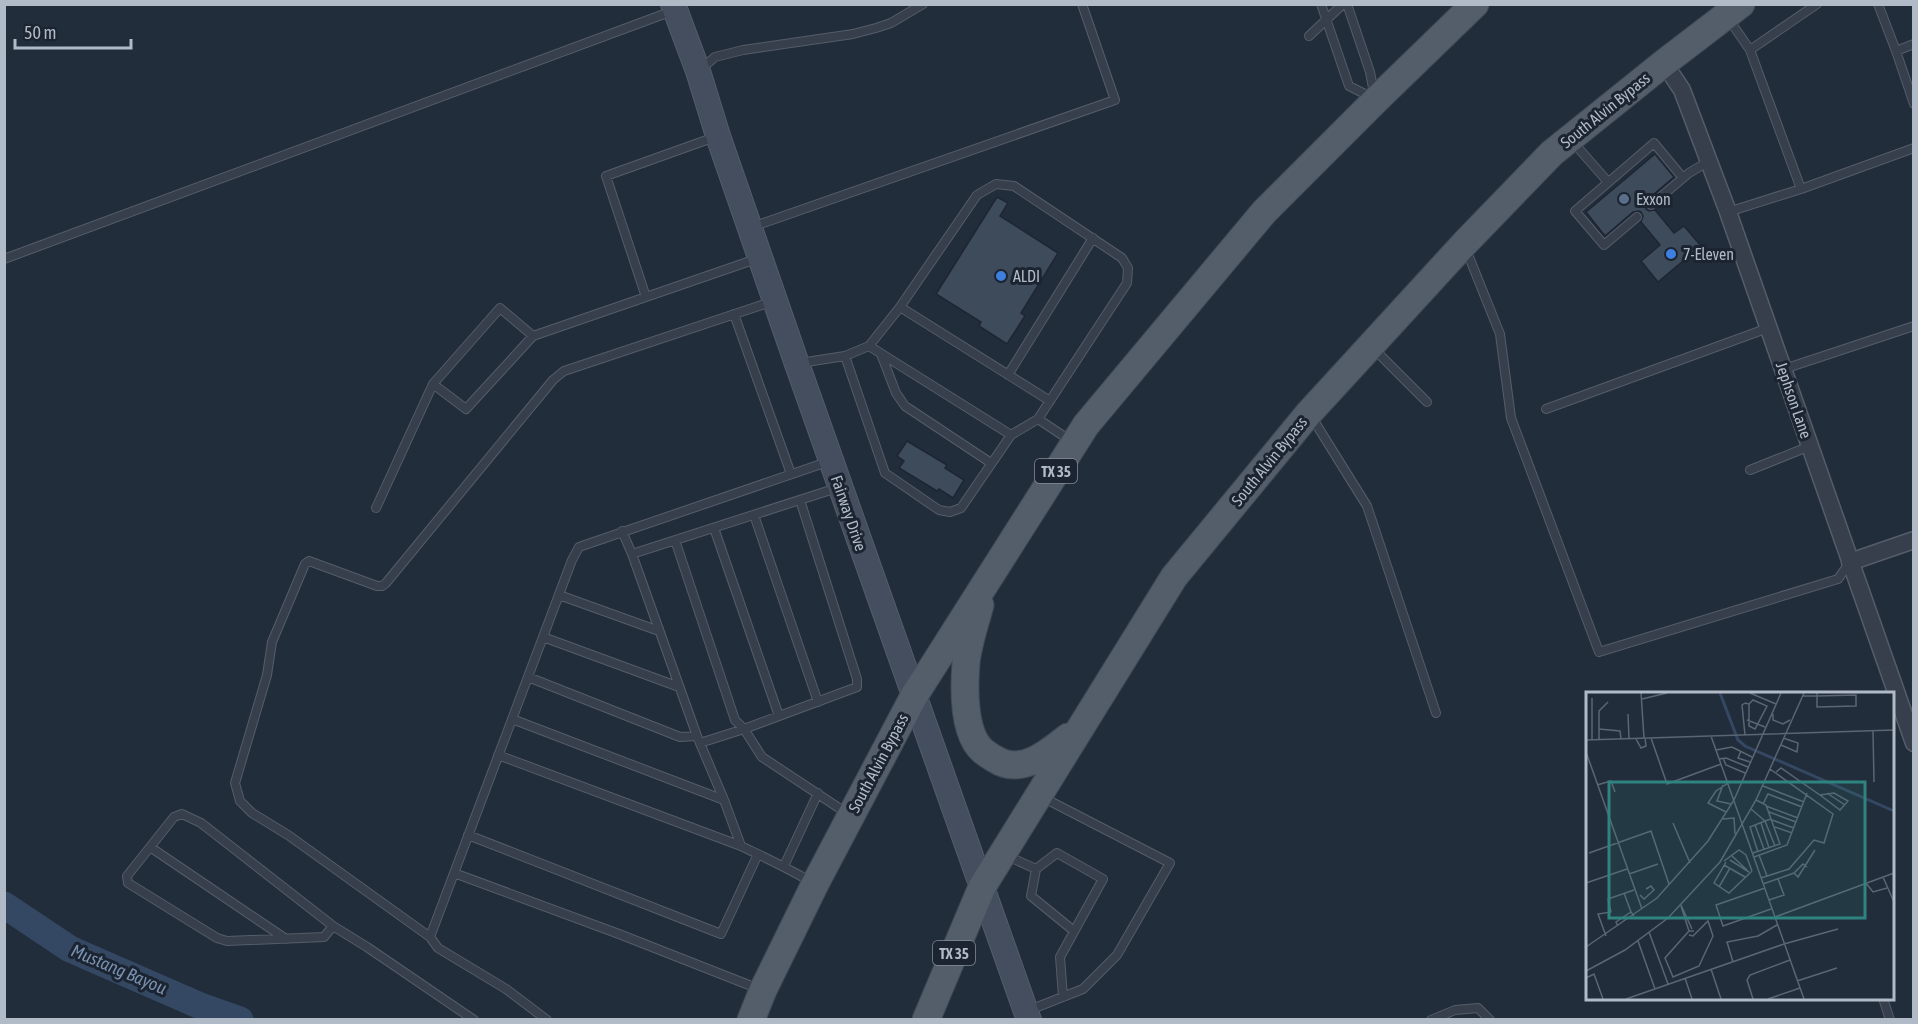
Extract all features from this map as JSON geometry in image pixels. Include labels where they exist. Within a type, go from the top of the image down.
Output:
[{"type":"main road","name":"South Alvin Bypass","points":[[751,1020],[763,990],[815,884],[914,696],[1093,416],[1264,212],[1476,4]]},
{"type":"main road","name":"South Alvin Bypass","points":[[926,1020],[982,887],[1174,578],[1309,413],[1464,244],[1552,153],[1733,10]]},
{"type":"main road","points":[[985,583],[966,662],[967,715],[973,736],[982,751],[1002,764],[1021,765],[1043,757],[1082,725]]},
{"type":"street","name":"Fairway Drive","points":[[674,7],[698,71],[759,258],[1028,1016]]},
{"type":"street","name":"Jephson Lane","points":[[1664,63],[1682,90],[1709,160],[1914,743]]},
{"type":"street","points":[[1850,562],[1914,540]]},
{"type":"lane","points":[[698,71],[715,57],[743,50],[841,36],[876,28],[891,23],[923,4]]},
{"type":"lane","points":[[749,228],[1115,100],[1082,4]]},
{"type":"lane","points":[[1321,4],[1349,86],[1376,100]]},
{"type":"lane","points":[[1309,36],[1345,4],[1370,72],[1376,100]]},
{"type":"lane","points":[[1750,50],[1817,4]]},
{"type":"lane","points":[[1878,4],[1914,104]]},
{"type":"lane","points":[[4,259],[674,7]]},
{"type":"lane","points":[[1733,10],[1801,189]]},
{"type":"lane","points":[[1896,51],[1914,44]]},
{"type":"lane","points":[[646,297],[606,176],[718,136]]},
{"type":"lane","points":[[1570,138],[1607,187]]},
{"type":"lane","points":[[1633,218],[1619,228],[1604,245],[1575,211],[1594,200],[1638,163],[1654,143],[1683,178]]},
{"type":"lane","points":[[1728,212],[1801,189],[1914,148]]},
{"type":"lane","points":[[1651,203],[1662,191],[1709,160]]},
{"type":"lane","points":[[797,364],[845,356],[869,346],[900,307],[976,195],[996,184],[1014,186],[1122,258],[1128,268],[1127,283],[1038,419],[1011,435],[961,507],[950,512],[939,510],[885,472],[845,356]]},
{"type":"lane","points":[[1008,375],[1093,238]]},
{"type":"lane","points":[[1464,244],[1500,334],[1511,418],[1599,652],[1838,579],[1850,562]]},
{"type":"lane","points":[[433,384],[466,409],[533,336],[759,258]]},
{"type":"lane","points":[[547,1020],[506,989],[438,948],[430,937],[297,841],[252,813],[240,801],[235,783],[267,675],[272,642],[305,564],[309,561],[373,585],[382,586],[552,380],[564,371],[774,300]]},
{"type":"lane","points":[[900,307],[1050,401]]},
{"type":"lane","points":[[376,508],[433,384],[500,308],[533,336]]},
{"type":"lane","points":[[734,314],[791,474]]},
{"type":"lane","points":[[1784,369],[1914,326]]},
{"type":"lane","points":[[1546,409],[1768,328]]},
{"type":"lane","points":[[869,346],[1011,435]]},
{"type":"lane","points":[[1370,346],[1427,402]]},
{"type":"lane","points":[[881,354],[896,393],[905,406],[991,463]]},
{"type":"lane","points":[[1309,413],[1367,506],[1436,713]]},
{"type":"lane","points":[[1038,419],[1074,443]]},
{"type":"lane","points":[[1750,470],[1810,447]]},
{"type":"lane","points":[[430,937],[579,547],[831,461]]},
{"type":"lane","points":[[632,554],[840,487]]},
{"type":"lane","points":[[528,677],[680,737],[699,740],[744,729],[856,687],[857,679],[800,500]]},
{"type":"lane","points":[[754,515],[818,702]]},
{"type":"lane","points":[[714,528],[778,716]]},
{"type":"lane","points":[[622,531],[699,740],[741,846]]},
{"type":"lane","points":[[675,540],[735,720],[744,729],[762,757],[850,815]]},
{"type":"lane","points":[[559,595],[659,631]]},
{"type":"lane","points":[[543,637],[680,687]]},
{"type":"lane","points":[[512,719],[724,800]]},
{"type":"lane","points":[[498,755],[741,846],[784,866],[815,884]]},
{"type":"lane","points":[[784,866],[818,793]]},
{"type":"lane","points":[[1028,1016],[1083,989],[1116,955],[1170,863],[1039,795]]},
{"type":"lane","points":[[333,926],[324,937],[227,941],[217,938],[128,883],[127,876],[174,817],[182,814],[201,823],[333,926],[474,1020]]},
{"type":"lane","points":[[468,835],[721,934],[758,854]]},
{"type":"lane","points":[[150,847],[286,939]]},
{"type":"lane","points":[[1063,997],[1059,957],[1074,931],[1103,879],[1057,853],[1036,869],[1031,896],[1074,931]]},
{"type":"lane","points":[[1002,854],[1036,869]]},
{"type":"lane","points":[[454,873],[763,990]]},
{"type":"lane","points":[[1883,1000],[1890,1020]]},
{"type":"lane","points":[[1431,1020],[1455,1010],[1478,1008],[1490,1020]]},
{"type":"building","name":"Exxon","points":[[1655,154],[1674,177],[1647,200],[1646,209],[1655,210],[1674,233],[1684,226],[1701,246],[1658,282],[1641,261],[1660,245],[1641,222],[1643,216],[1641,212],[1633,212],[1605,236],[1586,212]]},
{"type":"building","points":[[997,197],[1008,203],[1000,216],[1058,253],[1021,313],[1025,316],[1007,344],[979,326],[981,322],[936,294]]},
{"type":"building","points":[[907,441],[947,465],[945,468],[964,480],[953,498],[899,468],[904,461],[897,456]]},
{"type":"waterway","name":"Mustang Bayou","points":[[4,905],[70,949],[203,1007],[240,1020]]},
{"type":"place","name":"Exxon","points":[[1624,199]]},
{"type":"place","name":"7-Eleven","points":[[1671,254]]},
{"type":"place","name":"ALDI","points":[[1001,276]]}]
